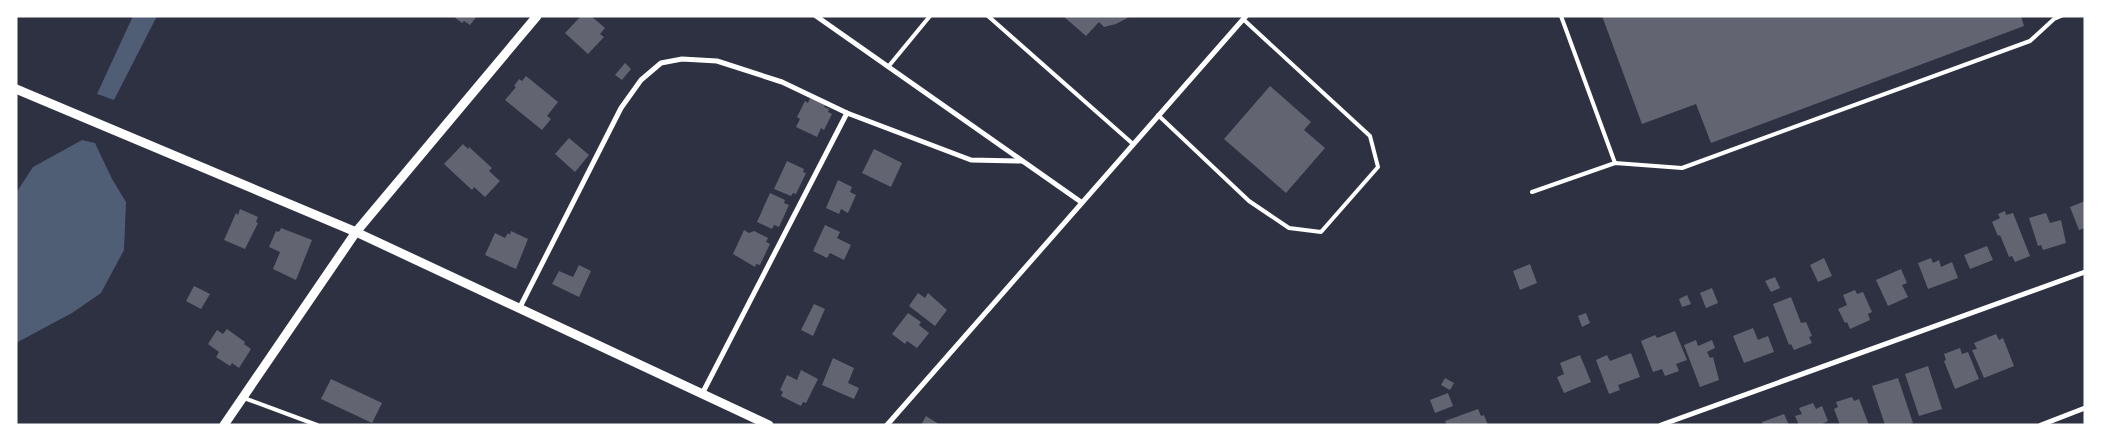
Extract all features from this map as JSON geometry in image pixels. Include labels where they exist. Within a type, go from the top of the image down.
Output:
[{"type":"street","points":[[224,425],[356,232],[537,16]]},
{"type":"street","points":[[816,16],[1081,202]]},
{"type":"street","points":[[887,425],[1244,18]]},
{"type":"street","points":[[519,309],[621,108],[646,74],[661,64],[682,59],[717,61],[782,82],[847,113],[970,160],[1022,161]]},
{"type":"street","points":[[16,89],[356,232],[769,425]]},
{"type":"street","points":[[702,394],[847,113]]},
{"type":"street","points":[[1661,425],[2085,272]]},
{"type":"street","points":[[2041,425],[2085,408]]},
{"type":"lane","points":[[888,67],[930,16]]},
{"type":"lane","points":[[988,16],[1133,144]]},
{"type":"lane","points":[[1560,16],[1615,163]]},
{"type":"lane","points":[[1532,192],[1615,163],[1682,168],[2030,41],[2054,19],[2061,16]]},
{"type":"lane","points":[[1158,115],[1249,201],[1289,228],[1321,232],[1378,167],[1370,136],[1244,18]]},
{"type":"lane","points":[[242,397],[317,425]]},
{"type":"water","points":[[133,16],[157,16],[114,100],[97,94]]},
{"type":"water","points":[[82,140],[95,143],[112,179],[126,202],[124,250],[101,293],[72,313],[16,343],[16,193],[33,167]]},
{"type":"building","points":[[453,16],[477,16],[470,25],[464,21],[462,23]]},
{"type":"building","points":[[581,16],[591,16],[605,28],[600,34],[604,37],[588,54],[565,33]]},
{"type":"building","points":[[1063,16],[1131,16],[1116,24],[1104,27],[1099,22],[1086,36]]},
{"type":"building","points":[[1602,16],[2021,16],[2024,26],[1711,143],[1696,104],[1642,124]]},
{"type":"building","points":[[625,63],[631,69],[622,80],[615,75]]},
{"type":"building","points":[[526,76],[558,102],[547,116],[551,119],[542,130],[505,100],[516,87],[514,86],[519,79],[522,81]]},
{"type":"building","points":[[1270,86],[1311,122],[1304,130],[1325,148],[1286,193],[1224,139]]},
{"type":"building","points":[[810,98],[825,105],[824,107],[829,109],[828,112],[832,114],[824,130],[821,128],[817,137],[796,127],[800,119],[797,117],[805,101],[808,103]]},
{"type":"building","points":[[569,138],[589,155],[575,172],[555,154]]},
{"type":"building","points":[[463,144],[468,149],[469,147],[492,168],[489,171],[500,181],[485,197],[474,187],[472,190],[444,164]]},
{"type":"building","points":[[874,149],[902,163],[891,187],[862,173]]},
{"type":"building","points":[[787,161],[804,169],[803,172],[806,173],[796,194],[793,193],[791,196],[774,189]]},
{"type":"building","points":[[838,180],[852,187],[850,192],[856,195],[848,213],[841,209],[839,214],[826,208]]},
{"type":"building","points":[[770,193],[785,200],[784,203],[789,205],[779,227],[774,225],[772,229],[757,222]]},
{"type":"building","points":[[2085,201],[2085,228],[2079,230],[2070,207]]},
{"type":"building","points":[[240,209],[258,217],[256,222],[258,223],[245,249],[224,240],[236,213],[238,215]]},
{"type":"building","points":[[2005,211],[2006,215],[2013,213],[2030,256],[2015,262],[2012,256],[2009,257],[2000,235],[1998,236],[1992,222],[2000,218],[1998,214]]},
{"type":"building","points":[[2046,213],[2050,223],[2061,220],[2066,243],[2043,250],[2041,245],[2038,246],[2029,218]]},
{"type":"building","points":[[825,225],[840,232],[837,238],[851,245],[844,260],[830,253],[827,258],[813,251]]},
{"type":"building","points":[[281,228],[312,240],[296,280],[273,269],[280,252],[269,247],[276,231],[279,232]]},
{"type":"building","points":[[744,230],[749,233],[754,231],[768,238],[766,242],[770,244],[760,265],[756,264],[755,267],[733,254]]},
{"type":"building","points":[[511,231],[528,239],[516,269],[485,255],[495,233],[505,238],[508,233],[510,235]]},
{"type":"building","points":[[1987,246],[1993,260],[1970,269],[1964,255]]},
{"type":"building","points":[[1824,258],[1832,276],[1818,282],[1810,265]]},
{"type":"building","points":[[1931,258],[1933,263],[1939,260],[1941,267],[1952,262],[1958,278],[1928,289],[1918,263]]},
{"type":"building","points":[[1530,264],[1537,283],[1520,290],[1513,271]]},
{"type":"building","points":[[579,265],[591,271],[579,297],[552,284],[559,271],[573,277]]},
{"type":"building","points":[[1901,269],[1907,283],[1902,285],[1908,297],[1888,306],[1876,280]]},
{"type":"building","points":[[1775,277],[1780,288],[1771,292],[1765,281]]},
{"type":"building","points":[[194,286],[210,294],[201,309],[186,301]]},
{"type":"building","points":[[1712,288],[1718,303],[1706,308],[1700,293]]},
{"type":"building","points":[[1855,290],[1857,294],[1863,292],[1872,312],[1868,314],[1870,320],[1850,329],[1838,309],[1847,305],[1843,295]]},
{"type":"building","points":[[918,293],[925,298],[928,293],[947,310],[935,326],[909,306]]},
{"type":"building","points":[[1687,295],[1691,304],[1682,307],[1679,299]]},
{"type":"building","points":[[1791,297],[1801,323],[1806,322],[1812,336],[1809,337],[1812,343],[1794,350],[1791,344],[1789,345],[1773,304]]},
{"type":"building","points":[[814,304],[825,309],[813,336],[801,330]]},
{"type":"building","points":[[908,313],[921,322],[919,325],[929,333],[917,348],[907,341],[905,344],[892,334]]},
{"type":"building","points":[[1586,313],[1590,323],[1582,327],[1578,316]]},
{"type":"building","points":[[1753,328],[1758,340],[1768,336],[1774,352],[1744,363],[1733,336]]},
{"type":"building","points":[[227,329],[245,342],[244,344],[251,349],[239,368],[232,363],[230,366],[216,357],[219,352],[208,344],[217,330],[223,334]]},
{"type":"building","points":[[1675,331],[1687,360],[1676,364],[1679,371],[1665,376],[1662,369],[1653,372],[1641,341],[1655,335],[1657,338]]},
{"type":"building","points":[[1996,334],[1999,340],[2003,338],[2014,366],[1984,378],[1972,350],[1977,349],[1974,343]]},
{"type":"building","points":[[1696,340],[1698,346],[1712,340],[1715,348],[1707,352],[1710,358],[1713,357],[1719,380],[1700,387],[1684,345]]},
{"type":"building","points":[[1960,348],[1962,354],[1968,352],[1979,379],[1955,389],[1944,361],[1946,360],[1944,354]]},
{"type":"building","points":[[1631,353],[1640,377],[1618,385],[1620,390],[1609,394],[1596,360],[1607,355],[1610,361]]},
{"type":"building","points":[[1580,355],[1591,382],[1564,393],[1557,377],[1564,374],[1560,363]]},
{"type":"building","points":[[833,358],[854,368],[848,383],[859,388],[854,399],[822,385]]},
{"type":"building","points":[[1928,366],[1942,409],[1919,416],[1905,374]]},
{"type":"building","points":[[801,370],[818,379],[806,403],[803,402],[801,406],[781,396],[783,392],[780,390],[787,375],[797,380]]},
{"type":"building","points":[[1445,378],[1454,383],[1450,390],[1441,385]]},
{"type":"building","points":[[1898,378],[1913,423],[1907,425],[1885,425],[1872,386]]},
{"type":"building","points":[[331,379],[382,403],[372,423],[321,399]]},
{"type":"building","points":[[1448,393],[1453,406],[1435,413],[1430,400]]},
{"type":"building","points":[[1852,397],[1854,401],[1859,399],[1869,425],[1840,425],[1834,409],[1838,407],[1836,402]]},
{"type":"building","points":[[1813,403],[1816,409],[1822,406],[1828,421],[1820,425],[1799,425],[1795,416],[1802,414],[1799,408]]},
{"type":"building","points":[[1478,409],[1481,416],[1484,415],[1488,425],[1447,425],[1445,421]]},
{"type":"building","points":[[1784,414],[1789,425],[1763,425],[1762,422]]},
{"type":"building","points":[[926,416],[940,425],[921,425]]}]
